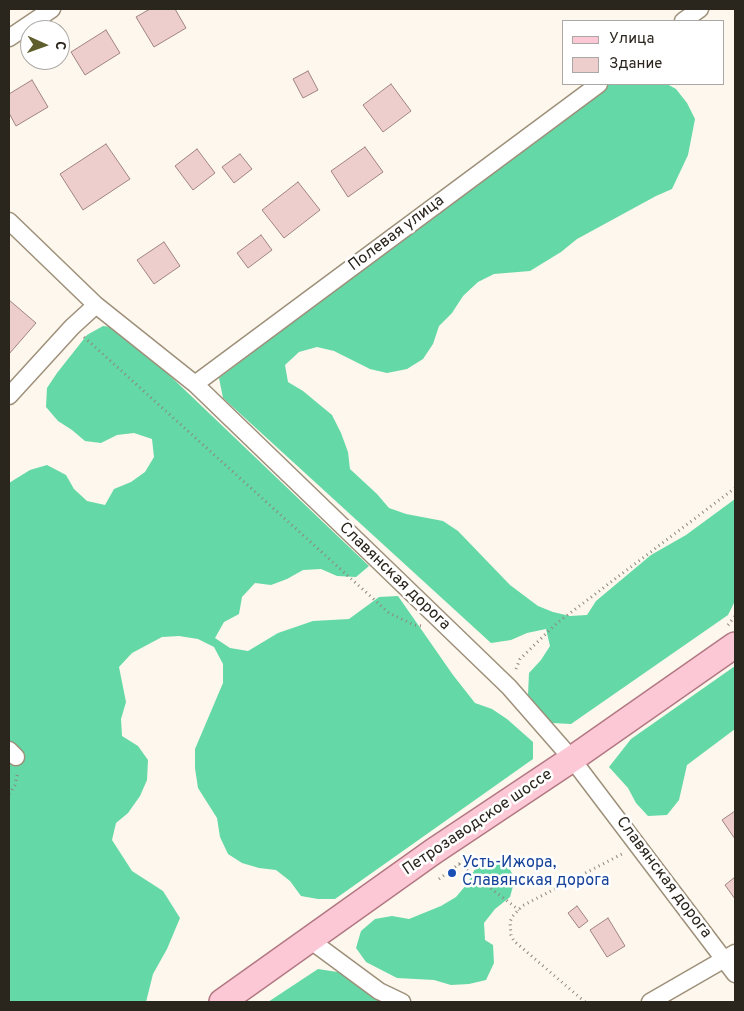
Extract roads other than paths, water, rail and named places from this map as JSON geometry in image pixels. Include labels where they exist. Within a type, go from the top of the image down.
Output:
[{"type":"main road","name":"Петрозаводское шоссе","points":[[222,1002],[434,851],[572,758],[735,644]]},
{"type":"street","points":[[9,38],[52,9]]},
{"type":"street","points":[[684,20],[700,9]]},
{"type":"street","name":"Полевая улица","points":[[195,384],[598,85]]},
{"type":"street","name":"Славянская дорога","points":[[9,221],[96,305],[195,384],[509,687],[572,758],[638,845],[730,956],[735,974]]},
{"type":"street","points":[[9,396],[72,327],[96,305]]},
{"type":"street","points":[[310,940],[379,991],[402,1002]]},
{"type":"street","points":[[650,1002],[730,956]]},
{"type":"place","name":"Усть-Ижора, Славянская дорога","points":[[452,873]]}]
